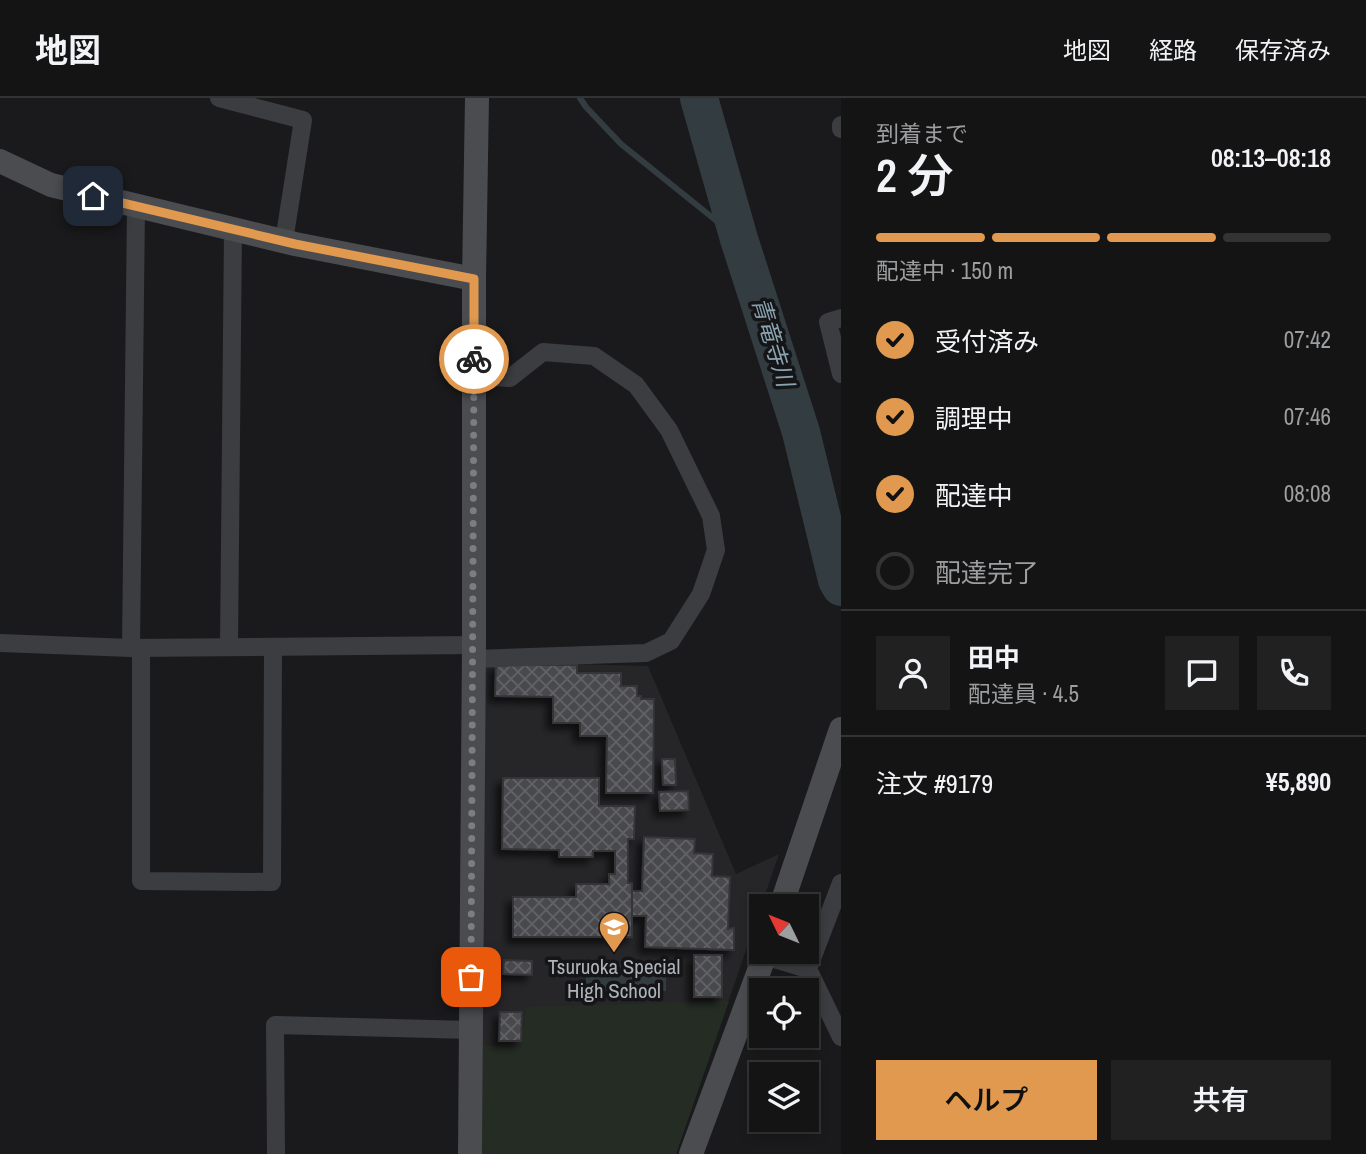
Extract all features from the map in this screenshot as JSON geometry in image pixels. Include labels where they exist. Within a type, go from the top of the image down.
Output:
[{"type":"street","points":[[219,98],[303,120],[284,242]]},
{"type":"street","points":[[470,1154],[477,98]]},
{"type":"street","points":[[0,161],[51,186],[284,242],[474,279]]},
{"type":"street","points":[[136,206],[136,648],[141,881],[272,882],[273,647]]},
{"type":"street","points":[[229,647],[233,229]]},
{"type":"street","points":[[841,318],[828,322],[841,374]]},
{"type":"street","points":[[0,643],[136,648],[273,647],[646,653],[671,641],[701,594],[716,550],[711,516],[669,430],[636,385],[594,356],[544,352],[510,379],[474,376]]},
{"type":"street","points":[[785,894],[841,729]]},
{"type":"street","points":[[808,969],[841,883]]},
{"type":"street","points":[[691,1154],[761,964]]},
{"type":"street","points":[[794,964],[808,969],[841,1037]]},
{"type":"street","points":[[275,1154],[275,1025],[471,1030]]},
{"type":"shaded area","name":"Tsuruoka Special High School","points":[[485,662],[648,666],[736,874],[779,854],[765,894],[749,894],[749,941],[676,1154],[482,1154]]},
{"type":"shaded area","points":[[586,963],[666,964],[666,991],[586,991]]},
{"type":"shaded area","points":[[729,1001],[676,1154],[482,1154],[483,1045],[521,1047],[526,1007]]},
{"type":"building","points":[[496,665],[577,665],[577,673],[621,673],[621,686],[637,686],[637,696],[641,696],[641,699],[654,699],[653,793],[606,793],[607,736],[580,736],[580,723],[553,723],[553,697],[495,696]]},
{"type":"building","points":[[662,759],[675,759],[676,785],[663,785]]},
{"type":"building","points":[[503,778],[599,778],[599,806],[635,806],[634,839],[628,839],[628,883],[632,883],[632,937],[513,937],[513,897],[576,897],[576,884],[609,884],[609,874],[615,874],[615,851],[593,851],[593,857],[559,857],[559,850],[502,849]]},
{"type":"building","points":[[688,791],[689,810],[660,811],[659,792]]},
{"type":"building","points":[[644,837],[695,839],[694,853],[713,854],[712,876],[730,877],[728,929],[734,928],[734,950],[645,947],[646,916],[632,916],[632,891],[642,891]]},
{"type":"building","points":[[694,955],[722,955],[722,997],[694,997]]},
{"type":"building","points":[[504,960],[532,961],[532,975],[503,974]]},
{"type":"building","points":[[500,1012],[522,1012],[521,1041],[499,1041]]},
{"type":"waterway","points":[[580,98],[621,144],[739,239]]},
{"type":"waterway","name":"青竜寺川","points":[[699,98],[739,239],[801,432],[837,580],[841,587]]},
{"type":"way so far","points":[[471,977],[474,359]]},
{"type":"place","name":"Tsuruoka Special High School","points":[[614,954]]},
{"type":"route","points":[[93,196],[295,244],[474,279],[474,359]]}]
